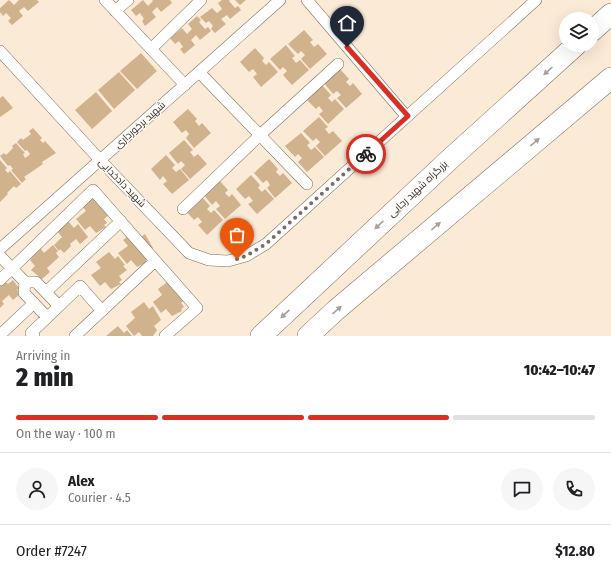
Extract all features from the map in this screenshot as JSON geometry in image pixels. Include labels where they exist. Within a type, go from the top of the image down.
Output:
[{"type":"highway","points":[[599,25],[611,14]]},
{"type":"highway","name":"بزرگراه شهید رجایی","points":[[261,336],[449,160],[568,52]]},
{"type":"highway","points":[[308,336],[348,300],[611,78]]},
{"type":"street","points":[[105,0],[185,85]]},
{"type":"street","points":[[115,11],[128,0]]},
{"type":"street","points":[[151,49],[201,0]]},
{"type":"street","name":"شهید برخورداری","points":[[0,249],[280,0]]},
{"type":"street","points":[[307,0],[408,116]]},
{"type":"street","name":"شهید دادخدایی","points":[[0,51],[188,253],[209,260],[228,261],[246,256],[266,244],[536,0]]},
{"type":"street","points":[[183,209],[260,135],[338,64]]},
{"type":"street","points":[[199,72],[307,184]]},
{"type":"street","points":[[0,280],[93,190],[197,308],[165,336]]},
{"type":"street","points":[[46,292],[121,221]]},
{"type":"street","points":[[0,256],[25,282],[36,282],[59,306]]},
{"type":"street","points":[[76,335],[155,261]]},
{"type":"street","points":[[25,282],[24,293],[47,317]]},
{"type":"street","points":[[34,336],[31,333],[80,286],[102,311]]},
{"type":"street","points":[[0,335],[34,303]]},
{"type":"building","points":[[9,0],[14,5],[19,0],[37,0],[39,2],[28,11],[24,7],[19,11],[23,16],[12,25],[8,21],[11,18],[6,13],[3,16],[0,12],[0,8]]},
{"type":"building","points":[[143,0],[148,6],[153,1],[152,0],[170,0],[172,3],[161,12],[157,7],[152,12],[156,17],[145,26],[142,21],[144,19],[140,13],[136,16],[131,10]]},
{"type":"building","points":[[222,0],[230,0],[229,1],[235,8],[238,6],[241,10],[230,19],[227,15],[221,19],[226,24],[215,33],[211,29],[213,26],[209,21],[206,23],[200,17],[212,8],[217,13],[222,9],[218,3]]},
{"type":"building","points":[[235,0],[246,0],[240,5]]},
{"type":"building","points":[[197,16],[201,20],[199,22],[205,29],[208,27],[211,31],[200,40],[196,35],[191,40],[195,45],[184,54],[180,49],[183,47],[179,41],[175,44],[170,38],[182,28],[187,34],[192,29],[188,24]]},
{"type":"building","points":[[304,30],[313,40],[310,42],[314,47],[318,44],[327,54],[310,69],[301,59],[305,55],[301,51],[298,54],[288,44]]},
{"type":"building","points":[[286,45],[295,56],[292,58],[296,63],[300,60],[309,70],[292,85],[283,75],[287,71],[283,67],[280,70],[270,59]]},
{"type":"building","points":[[255,48],[264,58],[262,61],[266,65],[269,62],[278,72],[261,87],[253,77],[257,74],[253,69],[249,72],[240,62]]},
{"type":"building","points":[[141,53],[157,71],[137,89],[120,71]]},
{"type":"building","points":[[340,69],[349,79],[346,82],[350,86],[353,83],[362,94],[346,108],[337,98],[341,95],[337,91],[333,94],[324,83]]},
{"type":"building","points":[[119,72],[135,90],[114,109],[98,90]]},
{"type":"building","points":[[322,85],[331,95],[328,98],[332,102],[335,99],[344,109],[328,124],[319,114],[323,111],[319,106],[316,109],[306,99]]},
{"type":"building","points":[[96,92],[112,111],[92,129],[75,110]]},
{"type":"building","points":[[3,96],[13,108],[0,117],[0,98]]},
{"type":"building","points":[[188,109],[197,119],[195,121],[199,126],[202,123],[211,133],[194,148],[186,138],[189,134],[186,130],[182,133],[173,122]]},
{"type":"building","points":[[319,117],[328,127],[325,129],[329,134],[333,131],[342,141],[325,156],[316,146],[320,142],[316,138],[313,141],[303,131]]},
{"type":"building","points":[[33,128],[42,138],[40,140],[43,143],[45,141],[56,153],[24,177],[26,179],[22,183],[11,170],[13,169],[10,165],[8,166],[0,156],[4,153],[6,155],[16,143],[25,153],[23,154],[25,158],[30,154],[27,150],[25,151],[17,142],[21,138],[23,140],[31,134],[29,131]]},
{"type":"building","points":[[301,133],[310,143],[307,145],[311,150],[315,147],[324,157],[307,172],[298,162],[302,158],[298,154],[295,157],[285,146]]},
{"type":"building","points":[[184,140],[193,150],[190,152],[194,157],[198,154],[207,164],[190,179],[181,169],[185,165],[181,161],[178,164],[169,153]]},
{"type":"building","points":[[166,155],[175,165],[172,168],[176,172],[180,169],[189,180],[172,194],[163,184],[167,181],[163,176],[160,180],[151,169]]},
{"type":"building","points":[[269,159],[278,169],[276,172],[280,176],[283,173],[292,183],[275,198],[267,188],[270,185],[267,180],[263,183],[254,173]]},
{"type":"building","points":[[0,160],[7,168],[5,170],[8,173],[10,171],[21,184],[16,188],[14,186],[0,202]]},
{"type":"building","points":[[251,175],[260,185],[258,188],[262,192],[265,189],[274,199],[257,214],[248,204],[253,201],[249,196],[245,199],[236,189]]},
{"type":"building","points":[[219,180],[228,190],[225,193],[229,197],[232,194],[241,205],[225,219],[216,209],[220,206],[216,201],[212,205],[203,194]]},
{"type":"building","points":[[94,195],[111,213],[104,219],[107,223],[104,225],[106,227],[96,233],[90,226],[85,230],[76,219],[86,211],[81,205]]},
{"type":"building","points":[[201,196],[210,206],[207,209],[211,213],[214,210],[223,220],[207,235],[198,225],[202,222],[198,217],[194,220],[185,210]]},
{"type":"building","points":[[68,221],[74,228],[78,224],[88,237],[80,244],[76,239],[70,244],[71,246],[64,253],[60,249],[59,251],[54,245],[62,237],[57,231]]},
{"type":"building","points":[[136,230],[141,237],[145,234],[153,248],[146,254],[149,258],[146,260],[147,262],[137,267],[131,260],[127,264],[118,253],[128,246],[123,240]]},
{"type":"building","points":[[53,245],[58,251],[56,253],[59,257],[47,268],[50,272],[42,279],[31,270],[35,266],[30,260],[40,248],[44,253]]},
{"type":"building","points":[[109,252],[115,259],[118,256],[125,265],[123,266],[127,270],[119,276],[122,280],[119,282],[121,284],[111,289],[105,282],[100,286],[91,275],[101,268],[96,262]]},
{"type":"building","points":[[2,278],[8,284],[13,280],[19,288],[17,290],[21,293],[13,300],[9,295],[2,301],[4,304],[0,308],[0,280]]},
{"type":"building","points":[[171,279],[188,297],[181,303],[184,307],[181,309],[182,311],[172,316],[166,309],[161,313],[153,302],[162,295],[158,289]]},
{"type":"building","points":[[144,302],[149,309],[153,306],[161,320],[154,326],[157,330],[153,336],[142,336],[139,332],[134,336],[126,326],[135,318],[131,312]]},
{"type":"building","points":[[118,326],[124,333],[127,330],[132,336],[106,336]]},
{"type":"way so far","points":[[237,259],[246,256],[266,244],[366,154]]},
{"type":"route","points":[[347,47],[408,116],[366,154]]}]
